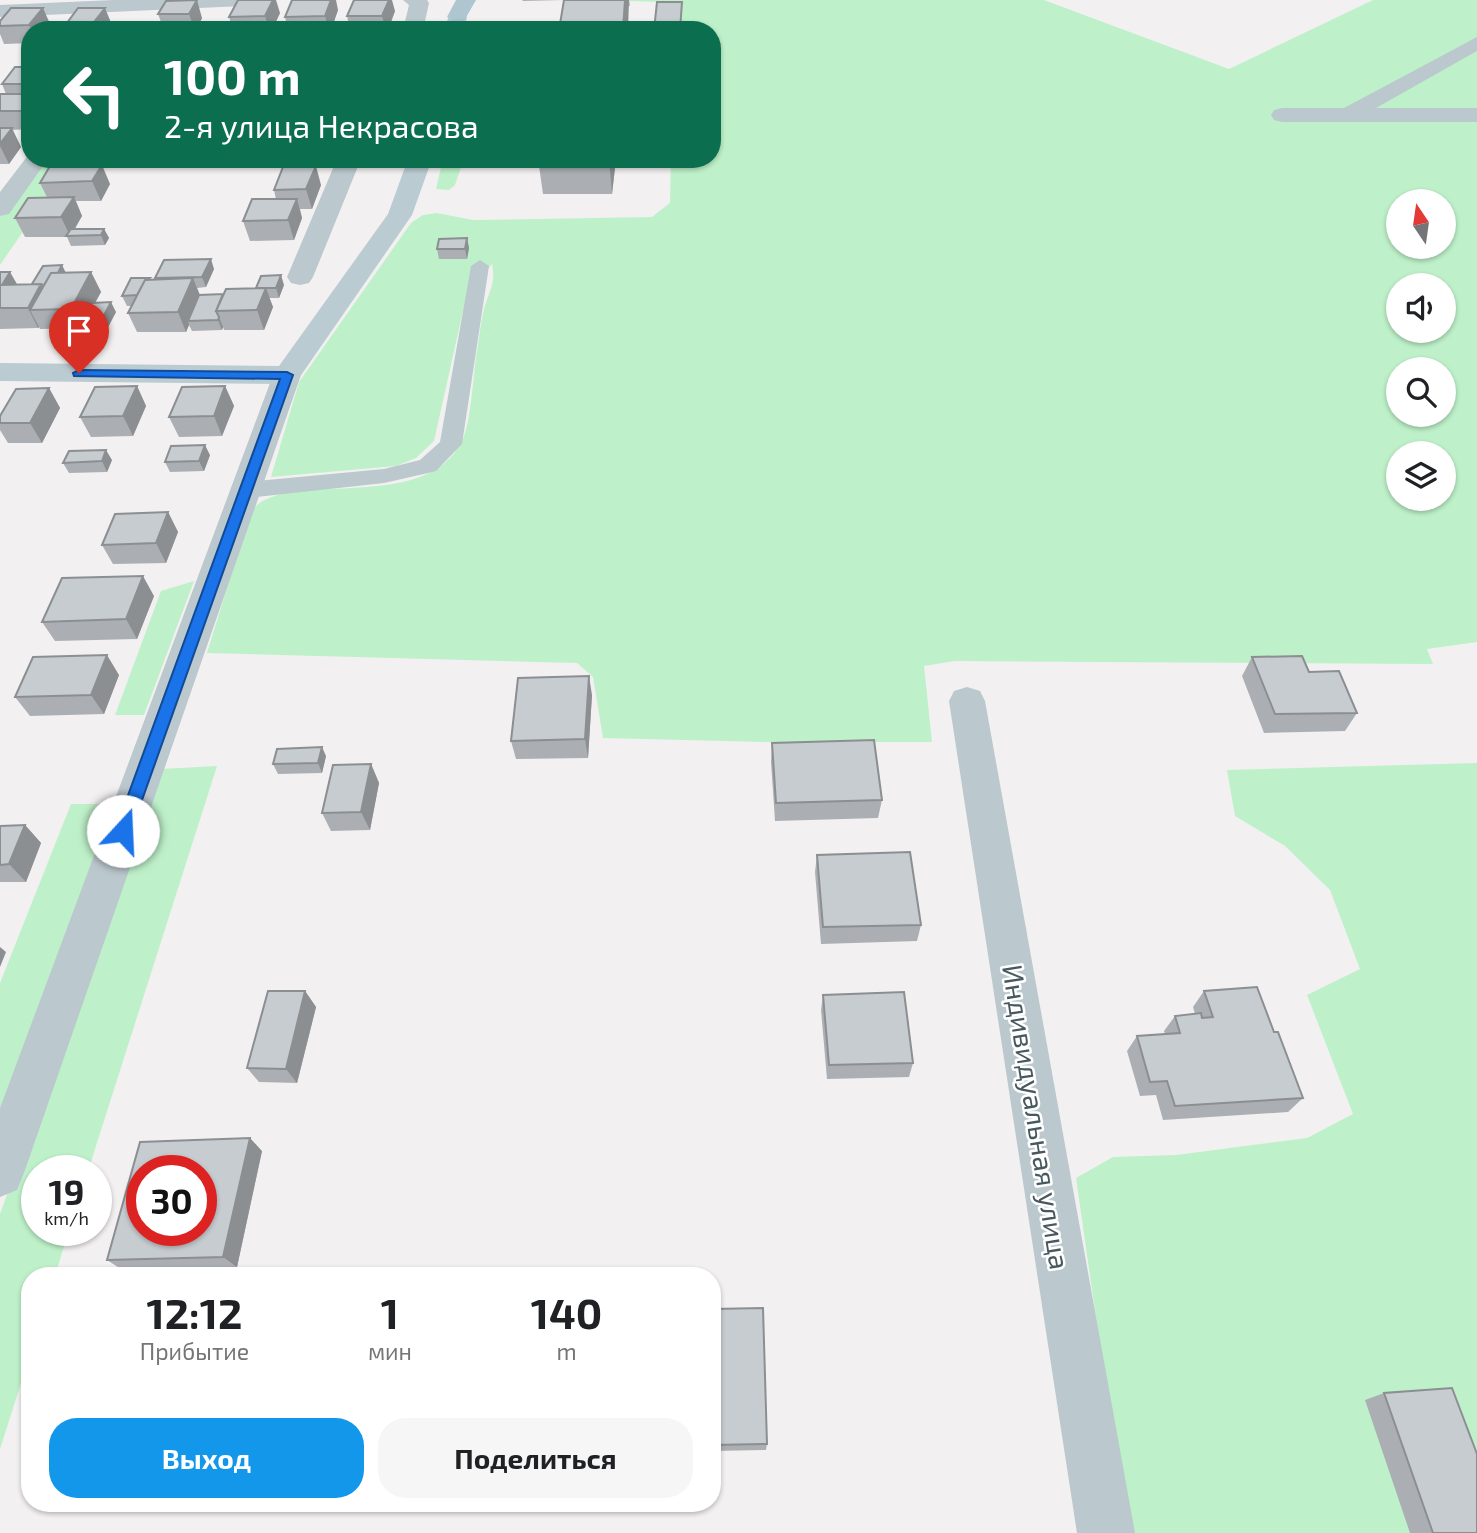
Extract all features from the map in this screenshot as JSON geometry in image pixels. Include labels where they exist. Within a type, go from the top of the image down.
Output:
[{"type":"main road","points":[[0,372],[287,375],[343,292],[400,215],[417,168]]},
{"type":"street","points":[[0,12],[243,0]]},
{"type":"street","points":[[414,21],[416,1]]},
{"type":"street","points":[[138,21],[150,4]]},
{"type":"street","points":[[1349,115],[1477,44]]},
{"type":"street","points":[[1282,114],[1477,114]]},
{"type":"street","points":[[0,209],[30,168]]},
{"type":"street","points":[[300,277],[344,168]]},
{"type":"street","points":[[0,1173],[287,375]]},
{"type":"street","name":"Индивидуальная улица","points":[[967,701],[1105,1533]]},
{"type":"lane","points":[[246,490],[384,476],[428,466],[451,444],[480,266]]},
{"type":"green space","points":[[593,0],[1044,0],[1229,69],[1373,0],[1477,0],[1477,642],[1427,649],[1433,664],[955,661],[924,666],[932,742],[603,738],[593,677],[577,663],[207,653],[250,513],[266,499],[291,492],[386,485],[417,478],[443,464],[462,441],[470,412],[483,315],[493,282],[492,264],[467,293],[434,441],[416,458],[396,466],[271,477],[299,382],[411,223],[423,215],[437,213],[473,220],[652,217],[670,203],[671,168],[721,168],[721,21],[675,21],[663,2]]},
{"type":"green space","points":[[32,168],[67,168],[0,265],[0,212]]},
{"type":"green space","points":[[441,168],[461,168],[455,185],[449,190],[436,189]]},
{"type":"green space","points":[[194,581],[144,715],[115,715],[161,591]]},
{"type":"green space","points":[[1477,763],[1477,1533],[1127,1533],[1076,1178],[1113,1157],[1176,1155],[1307,1138],[1353,1114],[1307,995],[1360,969],[1330,890],[1285,846],[1235,816],[1227,770]]},
{"type":"green space","points":[[217,766],[93,1155],[21,1155],[161,769]]},
{"type":"green space","points":[[71,804],[115,804],[0,1115],[0,983]]},
{"type":"green space","points":[[21,1156],[21,1246],[64,1246],[58,1267],[21,1267],[21,1383],[0,1449],[0,1214]]},
{"type":"building","points":[[197,0],[189,14],[158,14],[166,1]]},
{"type":"building","points":[[238,0],[273,0],[265,16],[229,17]]},
{"type":"building","points":[[292,0],[331,0],[325,16],[285,17]]},
{"type":"building","points":[[354,0],[389,0],[382,16],[347,16]]},
{"type":"building","points":[[564,0],[625,0],[624,21],[560,21]]},
{"type":"building","points":[[657,2],[682,2],[681,21],[655,21]]},
{"type":"building","points":[[11,8],[43,8],[32,21],[21,21],[21,25],[0,26],[0,21]]},
{"type":"building","points":[[78,8],[105,8],[95,21],[68,21]]},
{"type":"building","points":[[15,67],[21,67],[21,84],[2,84]]},
{"type":"building","points":[[0,94],[21,94],[21,111],[0,111]]},
{"type":"building","points":[[0,128],[12,128],[0,144]]},
{"type":"building","points":[[49,168],[100,168],[92,181],[40,183]]},
{"type":"building","points":[[283,168],[315,168],[306,189],[274,190]]},
{"type":"building","points":[[74,197],[61,217],[15,218],[28,198]]},
{"type":"building","points":[[252,199],[297,199],[288,220],[243,221]]},
{"type":"building","points":[[71,229],[104,229],[101,235],[66,236]]},
{"type":"building","points":[[467,238],[465,249],[437,249],[439,239]]},
{"type":"building","points":[[211,259],[202,277],[155,278],[164,260]]},
{"type":"building","points":[[62,265],[58,273],[51,273],[44,285],[32,284],[43,266]]},
{"type":"building","points":[[0,272],[10,272],[2,285],[41,284],[28,308],[0,308]]},
{"type":"building","points":[[91,272],[71,309],[30,310],[51,273]]},
{"type":"building","points":[[281,275],[276,288],[256,288],[261,276]]},
{"type":"building","points":[[131,278],[150,278],[145,280],[137,295],[122,296]]},
{"type":"building","points":[[193,278],[178,312],[128,313],[145,280]]},
{"type":"building","points":[[266,288],[257,310],[216,311],[226,289]]},
{"type":"building","points":[[223,294],[216,311],[218,320],[188,321],[199,295]]},
{"type":"building","points":[[111,302],[101,321],[82,321],[92,303]]},
{"type":"building","points":[[137,386],[123,416],[80,417],[95,387]]},
{"type":"building","points":[[225,386],[214,416],[169,417],[182,387]]},
{"type":"building","points":[[49,388],[30,423],[0,423],[0,416],[16,389]]},
{"type":"building","points":[[205,445],[199,461],[165,462],[171,446]]},
{"type":"building","points":[[106,450],[102,461],[63,463],[69,451]]},
{"type":"building","points":[[168,512],[156,543],[102,545],[115,514]]},
{"type":"building","points":[[143,576],[126,619],[42,622],[62,578]]},
{"type":"building","points":[[107,655],[91,695],[15,697],[33,657]]},
{"type":"building","points":[[1302,656],[1309,672],[1339,671],[1357,713],[1275,714],[1252,657]]},
{"type":"building","points":[[589,676],[585,739],[511,741],[518,678]]},
{"type":"building","points":[[874,740],[882,800],[776,803],[772,743]]},
{"type":"building","points":[[322,747],[318,763],[273,764],[277,749]]},
{"type":"building","points":[[371,764],[361,812],[322,813],[333,765]]},
{"type":"building","points":[[25,825],[9,864],[0,865],[0,826]]},
{"type":"building","points":[[910,852],[921,925],[823,927],[817,855]]},
{"type":"building","points":[[1257,987],[1274,1032],[1278,1032],[1303,1098],[1175,1106],[1167,1081],[1150,1082],[1137,1036],[1180,1033],[1175,1016],[1201,1013],[1202,1018],[1213,1017],[1204,991]]},
{"type":"building","points":[[268,991],[305,991],[286,1069],[247,1068]]},
{"type":"building","points":[[904,992],[913,1063],[829,1065],[823,995]]},
{"type":"building","points":[[250,1138],[223,1257],[107,1260],[126,1192],[126,1246],[217,1246],[217,1155],[136,1155],[140,1142]]},
{"type":"building","points":[[763,1308],[767,1444],[721,1445],[721,1309]]},
{"type":"building","points":[[1452,1388],[1477,1454],[1477,1533],[1433,1533],[1384,1393]]},
{"type":"route","points":[[79,373],[287,375],[123,831]]}]
